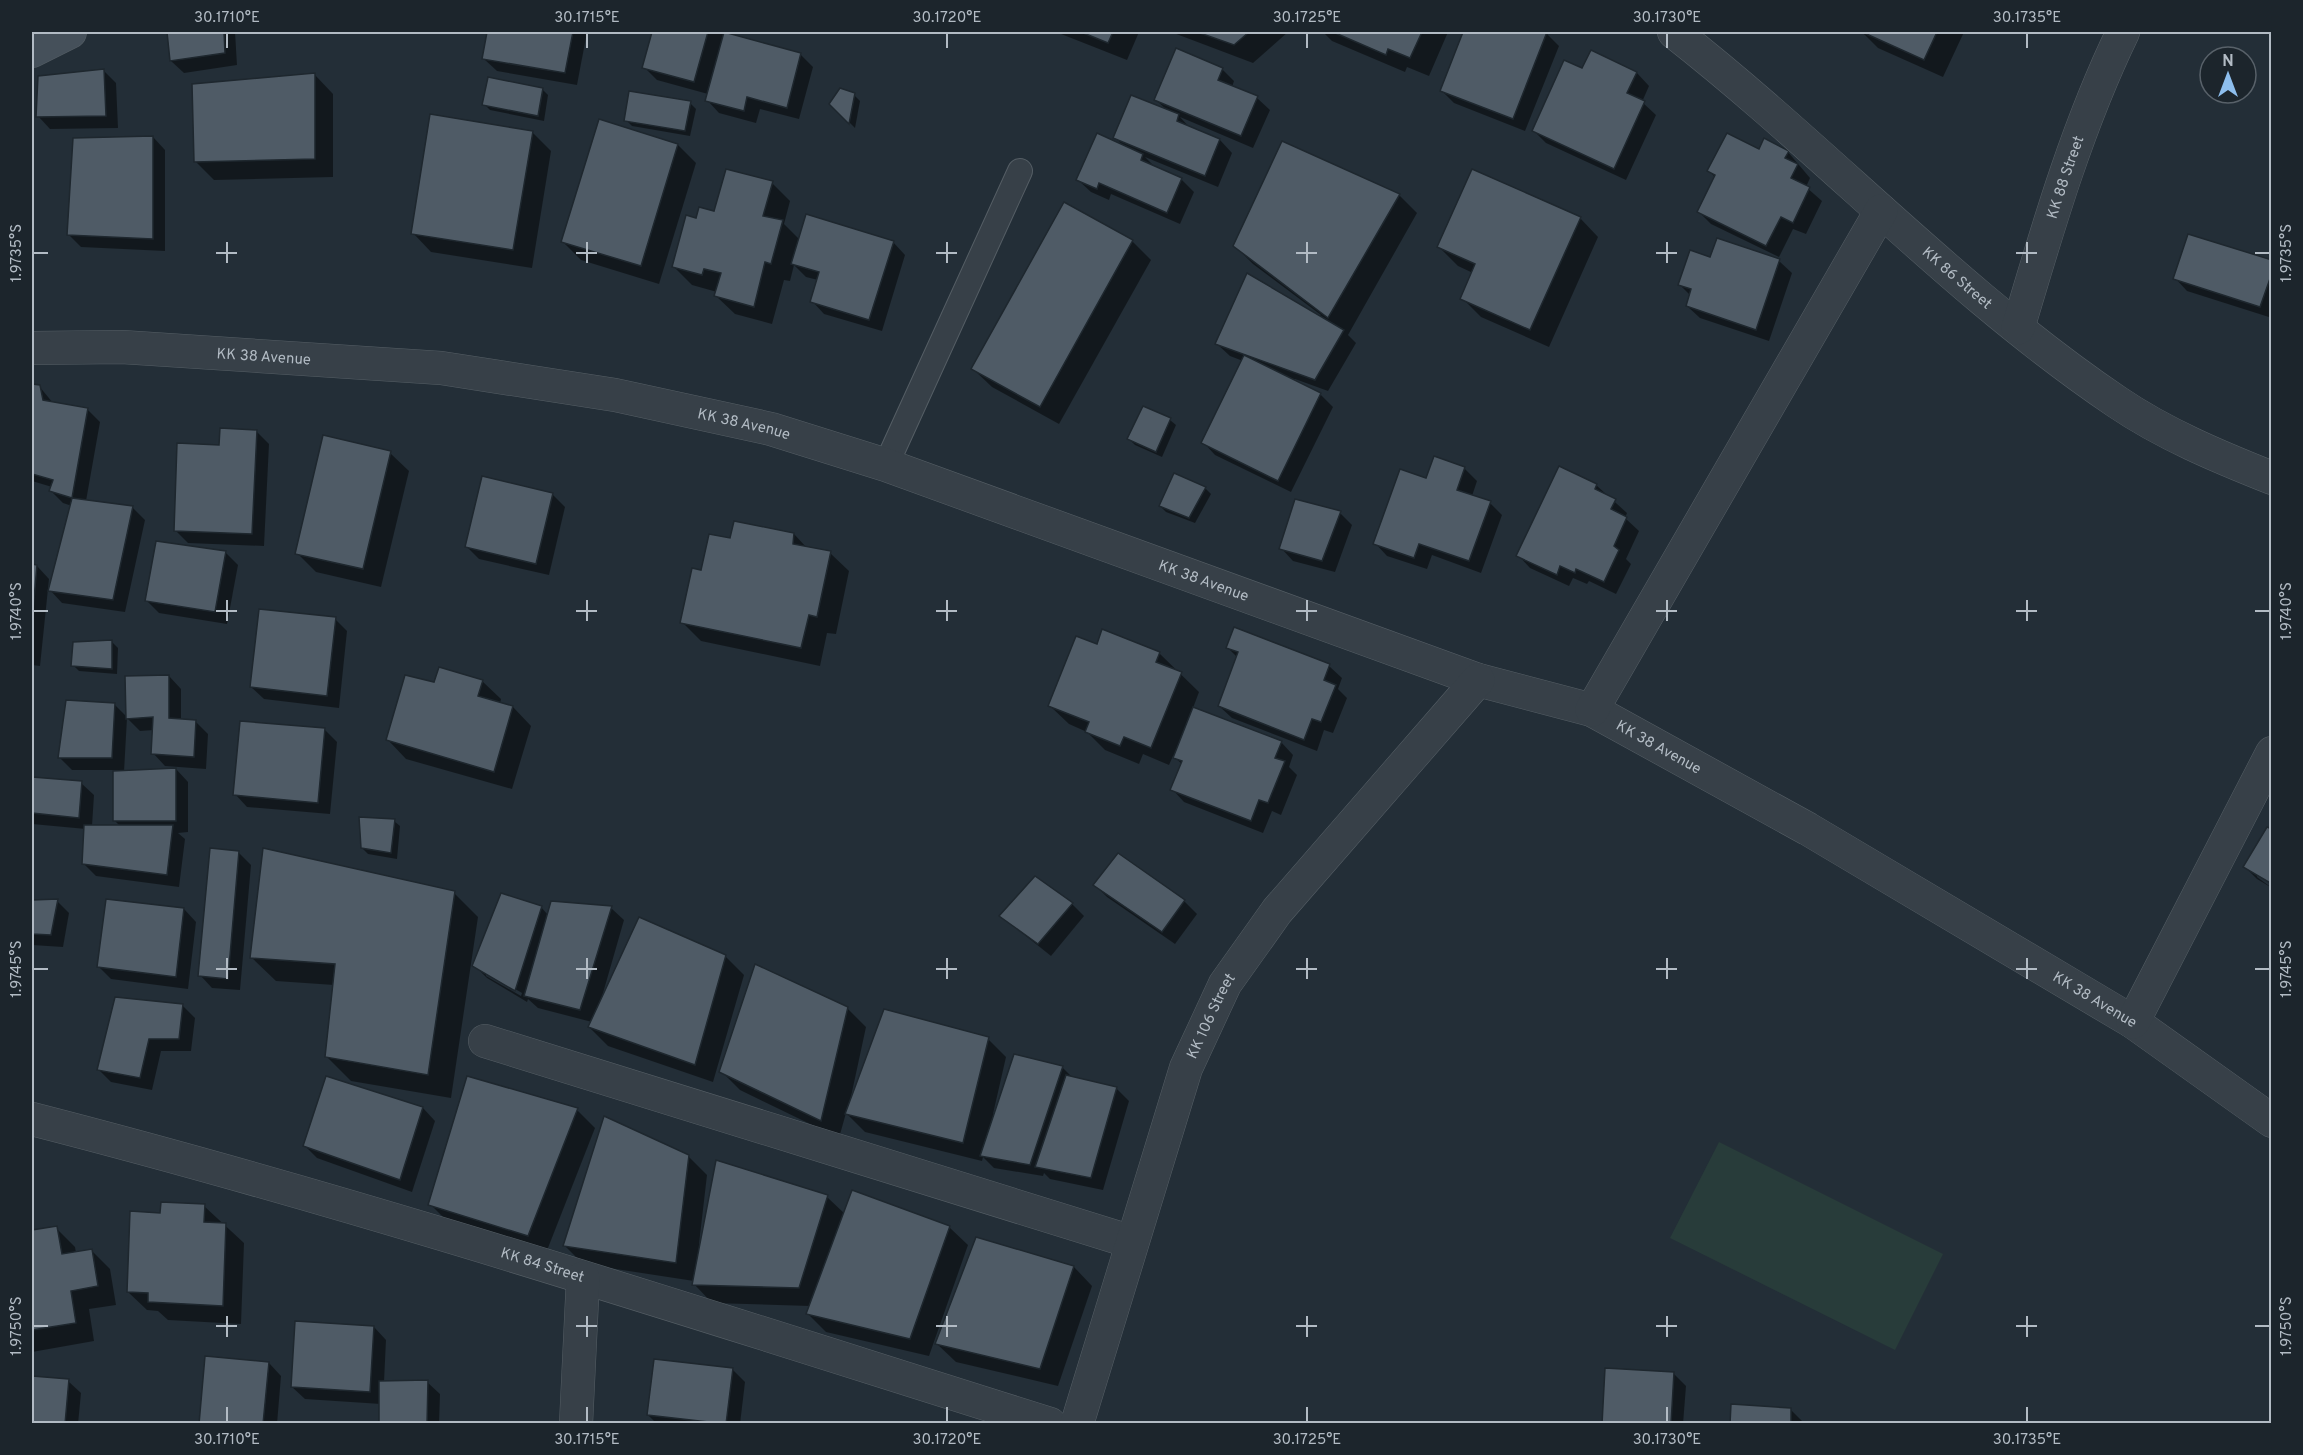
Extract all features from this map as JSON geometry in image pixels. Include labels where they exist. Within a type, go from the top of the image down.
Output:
[{"type":"main road","points":[[32,51],[70,32]]},
{"type":"street","name":"KK 86 Street","points":[[1674,32],[1735,79],[1881,211],[2018,328],[2118,403],[2221,458],[2271,478]]},
{"type":"street","name":"KK 88 Street","points":[[2018,328],[2070,156],[2100,79],[2123,32]]},
{"type":"street","points":[[1592,710],[1881,211]]},
{"type":"street","name":"KK 38 Avenue","points":[[32,348],[122,347],[441,368],[615,395],[771,429],[886,465],[1478,680],[1592,710],[1808,829],[2133,1022],[2271,1121]]},
{"type":"street","name":"KK 106 Street","points":[[1077,1424],[1186,1068],[1225,984],[1277,911],[1478,680]]},
{"type":"street","points":[[2133,1022],[2271,753]]},
{"type":"street","points":[[485,1041],[1132,1242]]},
{"type":"street","name":"KK 84 Street","points":[[32,1119],[152,1150],[583,1278],[1050,1424]]},
{"type":"street","points":[[576,1424],[583,1278]]},
{"type":"lane","points":[[886,465],[1020,171]]},
{"type":"green space","points":[[1719,1142],[1943,1254],[1895,1350],[1670,1238]]},
{"type":"building","points":[[167,32],[224,32],[225,53],[170,61]]},
{"type":"building","points":[[487,32],[573,32],[565,73],[482,59]]},
{"type":"building","points":[[652,32],[708,32],[694,82],[642,68]]},
{"type":"building","points":[[724,32],[801,53],[787,108],[747,97],[744,111],[705,101]]},
{"type":"building","points":[[1081,32],[1113,32],[1108,43]]},
{"type":"building","points":[[1197,32],[1249,32],[1234,45]]},
{"type":"building","points":[[1333,32],[1422,32],[1410,58],[1388,49],[1386,55]]},
{"type":"building","points":[[1463,32],[1547,32],[1513,119],[1440,91]]},
{"type":"building","points":[[1862,32],[1937,32],[1924,60]]},
{"type":"building","points":[[1176,48],[1223,68],[1218,80],[1258,96],[1241,136],[1154,100]]},
{"type":"building","points":[[1591,50],[1637,72],[1627,93],[1645,101],[1614,169],[1532,131],[1564,60],[1582,68]]},
{"type":"building","points":[[104,69],[106,116],[36,117],[38,76]]},
{"type":"building","points":[[315,73],[315,159],[194,162],[192,84]]},
{"type":"building","points":[[488,77],[543,88],[538,116],[482,105]]},
{"type":"building","points":[[840,88],[855,93],[849,124],[829,104]]},
{"type":"building","points":[[629,91],[691,101],[685,131],[624,121]]},
{"type":"building","points":[[1131,95],[1179,114],[1177,121],[1220,139],[1205,176],[1113,138]]},
{"type":"building","points":[[430,114],[533,131],[513,250],[411,234]]},
{"type":"building","points":[[599,119],[678,144],[641,266],[561,242]]},
{"type":"building","points":[[1097,133],[1143,154],[1141,160],[1182,178],[1167,213],[1099,183],[1097,189],[1076,180]]},
{"type":"building","points":[[1727,133],[1759,149],[1764,138],[1789,151],[1785,158],[1798,164],[1791,178],[1810,187],[1793,223],[1781,217],[1766,246],[1697,212],[1715,175],[1707,171]]},
{"type":"building","points":[[153,136],[153,239],[67,235],[73,138]]},
{"type":"building","points":[[1282,141],[1400,194],[1328,318],[1233,246]]},
{"type":"building","points":[[726,169],[773,181],[763,216],[783,220],[771,264],[765,262],[754,307],[714,296],[721,273],[704,269],[702,275],[672,267],[686,215],[696,218],[699,207],[714,211]]},
{"type":"building","points":[[1472,169],[1581,217],[1530,330],[1460,299],[1475,264],[1437,247]]},
{"type":"building","points":[[1064,202],[1133,240],[1040,407],[971,369]]},
{"type":"building","points":[[806,214],[894,241],[869,320],[810,302],[819,272],[791,264]]},
{"type":"building","points":[[2188,234],[2272,260],[2272,273],[2260,307],[2173,279]]},
{"type":"building","points":[[1717,238],[1780,259],[1756,330],[1686,306],[1691,289],[1678,285],[1690,250],[1710,257]]},
{"type":"building","points":[[1247,273],[1344,330],[1315,380],[1215,344]]},
{"type":"building","points":[[1244,355],[1321,393],[1278,481],[1201,443]]},
{"type":"building","points":[[32,384],[40,385],[43,400],[88,408],[72,498],[49,491],[53,480],[32,474]]},
{"type":"building","points":[[1143,406],[1171,418],[1156,452],[1127,439]]},
{"type":"building","points":[[220,428],[257,430],[252,534],[174,531],[177,443],[219,445]]},
{"type":"building","points":[[323,435],[391,451],[363,569],[295,554]]},
{"type":"building","points":[[1434,456],[1465,467],[1457,490],[1491,501],[1469,561],[1419,544],[1414,558],[1373,544],[1400,469],[1426,478]]},
{"type":"building","points":[[1559,466],[1597,484],[1595,489],[1616,499],[1611,509],[1627,517],[1614,546],[1619,550],[1604,582],[1576,569],[1575,573],[1560,566],[1557,575],[1516,556]]},
{"type":"building","points":[[1174,473],[1206,487],[1189,518],[1159,506]]},
{"type":"building","points":[[482,476],[553,493],[536,564],[465,547]]},
{"type":"building","points":[[72,498],[133,506],[113,600],[48,591]]},
{"type":"building","points":[[1295,499],[1341,511],[1322,561],[1279,549]]},
{"type":"building","points":[[734,521],[794,533],[793,544],[831,551],[817,617],[809,615],[801,648],[680,623],[692,568],[701,570],[709,534],[730,538]]},
{"type":"building","points":[[156,541],[226,551],[215,612],[145,601]]},
{"type":"building","points":[[32,564],[37,565],[32,622]]},
{"type":"building","points":[[259,609],[336,617],[327,696],[250,687]]},
{"type":"building","points":[[1234,627],[1330,664],[1324,680],[1336,685],[1321,722],[1312,719],[1304,740],[1218,706],[1238,652],[1226,648]]},
{"type":"building","points":[[1102,629],[1160,652],[1156,662],[1182,672],[1151,748],[1124,737],[1120,746],[1085,732],[1089,722],[1048,706],[1076,636],[1097,644]]},
{"type":"building","points":[[112,640],[112,669],[71,666],[73,642]]},
{"type":"building","points":[[439,667],[483,680],[478,696],[513,706],[494,772],[386,740],[405,675],[434,682]]},
{"type":"building","points":[[169,675],[169,718],[196,720],[194,757],[151,754],[153,717],[126,719],[125,676]]},
{"type":"building","points":[[66,700],[115,703],[112,758],[58,758]]},
{"type":"building","points":[[1193,707],[1282,741],[1275,758],[1285,761],[1268,803],[1259,800],[1251,821],[1170,790],[1182,761],[1173,758]]},
{"type":"building","points":[[240,721],[325,728],[318,803],[233,795]]},
{"type":"building","points":[[176,768],[176,821],[113,821],[113,771]]},
{"type":"building","points":[[32,777],[82,781],[79,818],[32,813]]},
{"type":"building","points":[[359,817],[395,819],[391,853],[361,848]]},
{"type":"building","points":[[84,825],[173,825],[167,875],[82,864]]},
{"type":"building","points":[[2267,827],[2272,829],[2272,884],[2243,867]]},
{"type":"building","points":[[210,848],[239,851],[228,979],[198,976]]},
{"type":"building","points":[[263,848],[455,891],[428,1075],[325,1057],[335,964],[250,958]]},
{"type":"building","points":[[1118,853],[1185,900],[1162,932],[1093,885]]},
{"type":"building","points":[[1035,876],[1073,903],[1038,944],[999,916]]},
{"type":"building","points":[[501,893],[542,906],[515,991],[472,966]]},
{"type":"building","points":[[58,899],[51,935],[32,934],[32,900]]},
{"type":"building","points":[[106,899],[184,908],[176,977],[97,967]]},
{"type":"building","points":[[551,901],[612,906],[580,1010],[524,996]]},
{"type":"building","points":[[639,917],[726,955],[695,1065],[588,1027]]},
{"type":"building","points":[[755,964],[848,1007],[821,1121],[719,1072]]},
{"type":"building","points":[[115,997],[183,1004],[179,1039],[149,1039],[140,1078],[97,1070]]},
{"type":"building","points":[[884,1009],[989,1037],[963,1143],[845,1114]]},
{"type":"building","points":[[1014,1054],[1063,1066],[1030,1165],[980,1156]]},
{"type":"building","points":[[1066,1075],[1117,1087],[1091,1178],[1035,1167]]},
{"type":"building","points":[[326,1076],[423,1107],[400,1180],[303,1146]]},
{"type":"building","points":[[467,1076],[578,1108],[528,1236],[428,1205]]},
{"type":"building","points":[[604,1116],[689,1155],[676,1263],[563,1246]]},
{"type":"building","points":[[716,1160],[828,1195],[799,1288],[692,1285]]},
{"type":"building","points":[[852,1190],[950,1226],[910,1339],[806,1314]]},
{"type":"building","points":[[161,1202],[205,1204],[204,1222],[226,1223],[223,1306],[148,1302],[148,1293],[127,1292],[130,1211],[160,1213]]},
{"type":"building","points":[[57,1226],[62,1254],[92,1249],[98,1286],[71,1291],[76,1323],[32,1330],[32,1230]]},
{"type":"building","points":[[976,1237],[1074,1266],[1040,1369],[935,1344]]},
{"type":"building","points":[[295,1321],[374,1326],[370,1392],[291,1387]]},
{"type":"building","points":[[205,1356],[269,1362],[263,1424],[199,1424]]},
{"type":"building","points":[[654,1359],[733,1368],[726,1424],[647,1415]]},
{"type":"building","points":[[1605,1368],[1674,1372],[1671,1424],[1602,1424]]},
{"type":"building","points":[[32,1376],[69,1379],[65,1424],[32,1424]]},
{"type":"building","points":[[428,1380],[427,1424],[379,1424],[379,1381]]},
{"type":"building","points":[[1731,1404],[1791,1408],[1791,1424],[1730,1424]]}]
